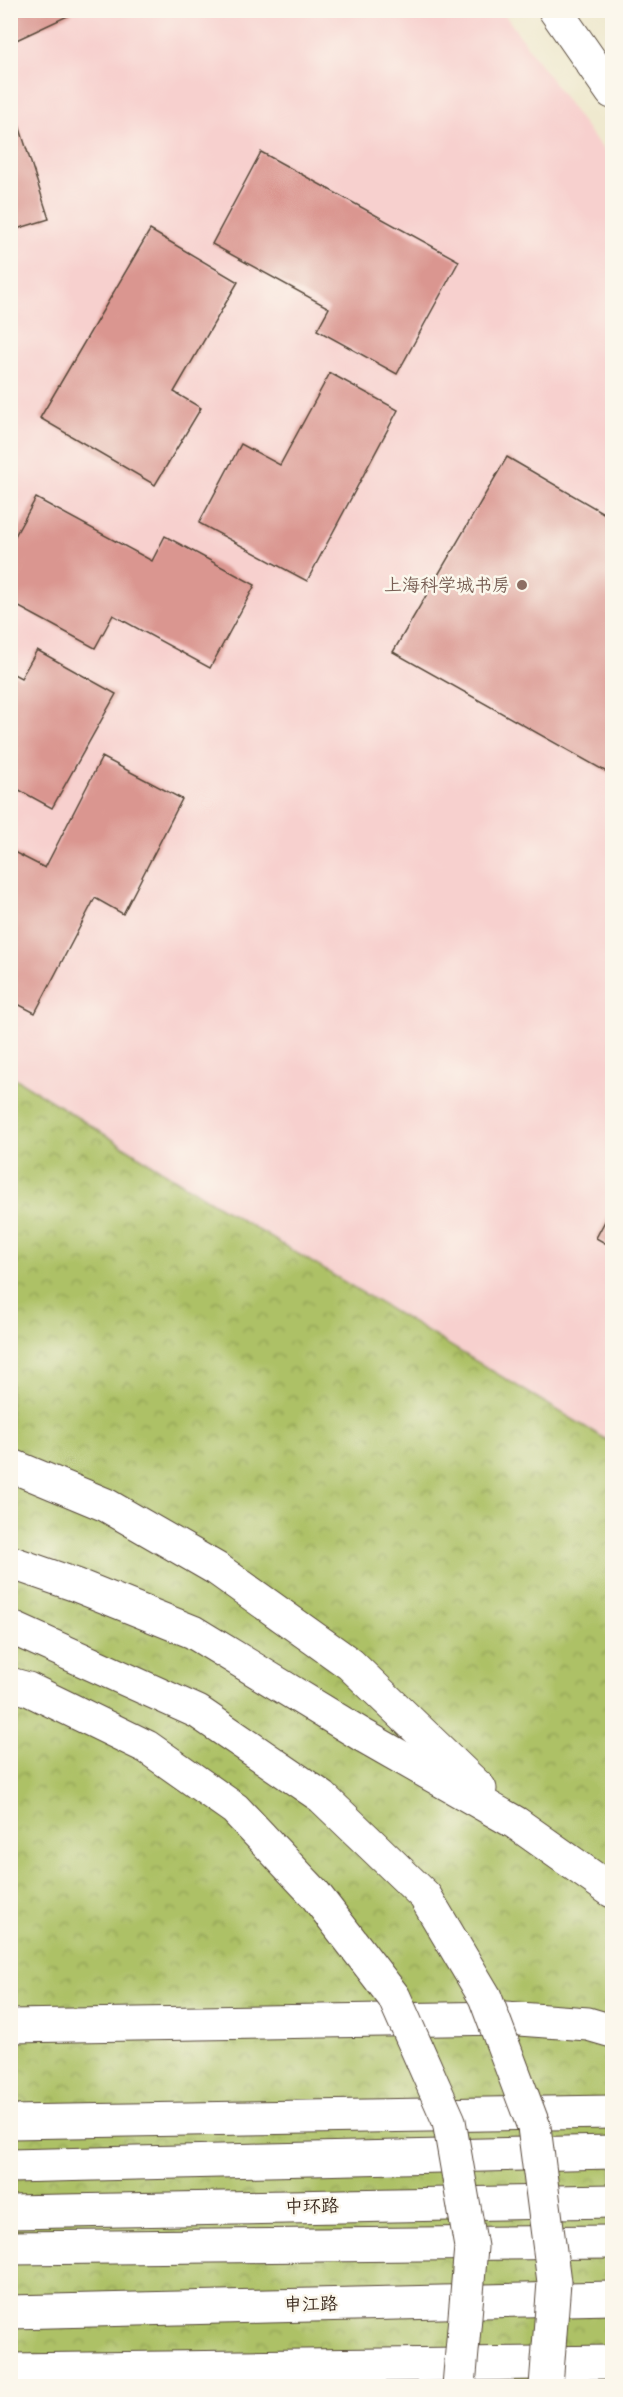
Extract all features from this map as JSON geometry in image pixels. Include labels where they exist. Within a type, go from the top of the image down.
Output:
[{"type":"main road","points":[[555,10],[612,92]]},
{"type":"main road","points":[[582,10],[612,54]]},
{"type":"main road","points":[[10,1465],[106,1505],[217,1569],[350,1664],[516,1823]]},
{"type":"main road","points":[[10,1562],[76,1585],[193,1632],[362,1735],[516,1823],[612,1891]]},
{"type":"main road","points":[[10,1627],[198,1712],[322,1797],[425,1896],[485,1997],[534,2127],[554,2282],[546,2386]]},
{"type":"main road","points":[[10,1684],[28,1689],[147,1747],[235,1809],[314,1893],[394,1997],[449,2121],[471,2247],[459,2386]]},
{"type":"main road","points":[[10,2026],[505,2018],[588,2024],[612,2031]]},
{"type":"main road","points":[[10,2122],[612,2112]]},
{"type":"main road","points":[[10,2166],[612,2152]]},
{"type":"main road","name":"中环路","points":[[10,2212],[612,2201]]},
{"type":"main road","name":"中环路","points":[[10,2248],[612,2242]]},
{"type":"main road","name":"申江路","points":[[10,2312],[612,2298]]},
{"type":"main road","points":[[10,2370],[612,2362]]},
{"type":"shaded area","points":[[10,11],[502,11],[589,132],[612,160],[612,1443],[220,1207],[11,1075]]},
{"type":"green space","points":[[10,1075],[220,1207],[612,1443],[612,2386],[11,2386]]},
{"type":"building","points":[[10,10],[70,10],[72,14],[10,43]]},
{"type":"building","points":[[16,116],[49,219],[10,231],[10,117]]},
{"type":"building","points":[[261,152],[459,261],[397,374],[317,330],[329,308],[212,244]]},
{"type":"building","points":[[150,230],[238,282],[174,392],[201,408],[155,485],[40,418]]},
{"type":"building","points":[[330,373],[398,410],[307,581],[199,523],[241,444],[280,465]]},
{"type":"building","name":"上海科学城书房","points":[[507,457],[612,518],[612,775],[393,652]]},
{"type":"building","points":[[36,498],[152,561],[165,536],[255,585],[210,668],[113,615],[95,648],[10,602],[10,545]]},
{"type":"building","points":[[37,650],[116,694],[52,808],[10,785],[10,672],[21,678]]},
{"type":"building","points":[[102,757],[182,799],[123,914],[95,898],[35,1013],[10,1000],[10,855],[12,851],[45,868]]},
{"type":"building","points":[[612,1208],[612,1247],[596,1238]]},
{"type":"place","name":"上海科学城书房","points":[[522,585]]}]
